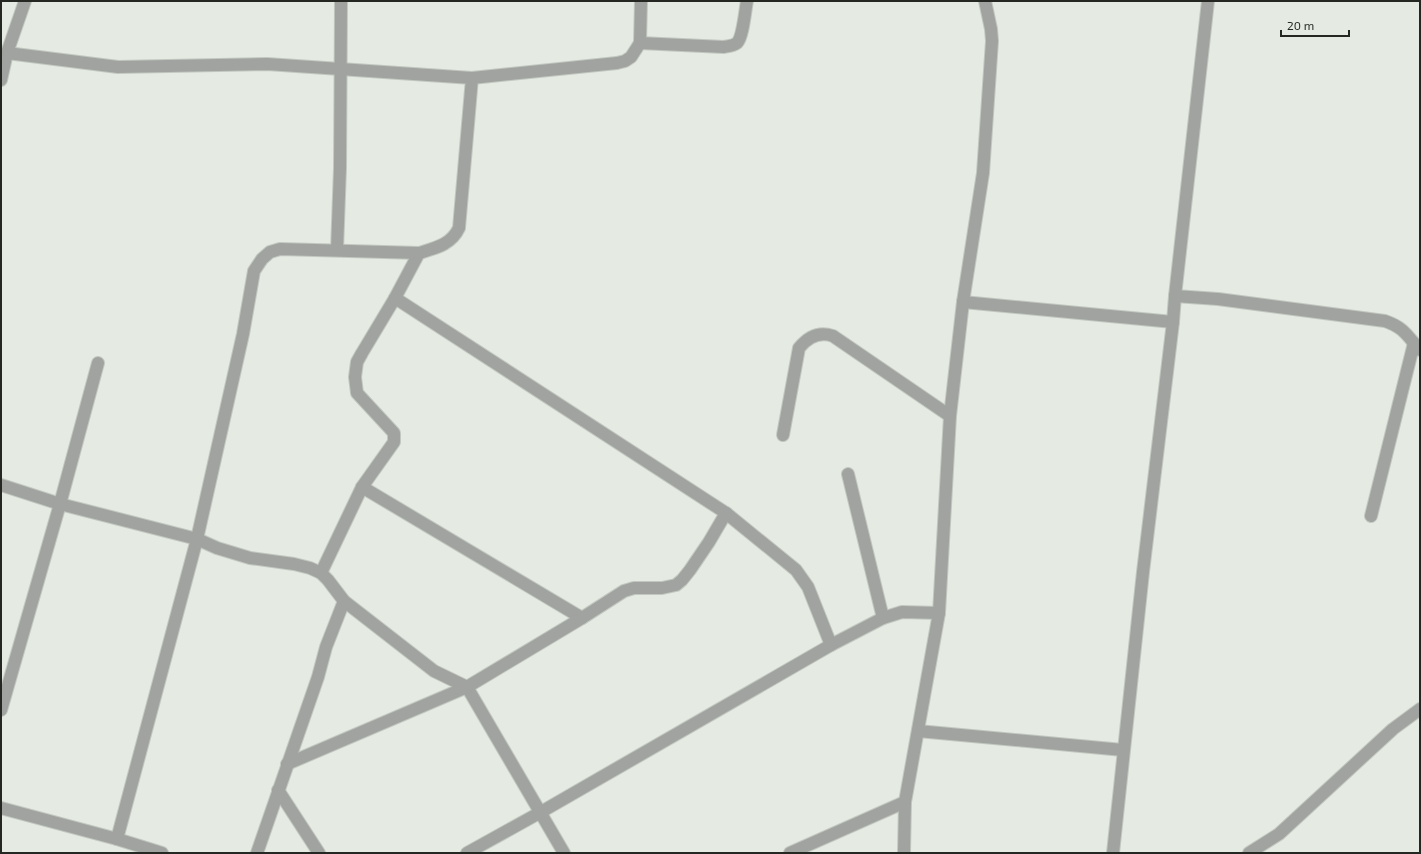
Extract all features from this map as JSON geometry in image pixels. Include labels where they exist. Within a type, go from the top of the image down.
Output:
[{"type":"street","points":[[1,80],[8,53],[26,1]]},
{"type":"street","points":[[337,250],[340,168],[341,1]]},
{"type":"street","points":[[8,53],[118,67],[267,64],[472,78],[617,63],[624,61],[631,57],[640,43],[641,1]]},
{"type":"street","points":[[640,43],[724,47],[733,45],[738,41],[741,33],[747,1]]},
{"type":"street","points":[[904,853],[905,802],[939,613],[950,416],[963,302],[983,173],[992,41],[985,1]]},
{"type":"street","points":[[1112,853],[1208,1]]},
{"type":"street","points":[[117,839],[197,539],[243,334],[254,270],[262,259],[270,252],[280,249],[419,253],[446,243],[455,235],[459,228],[472,78]]},
{"type":"street","points":[[321,573],[362,486],[394,442],[394,433],[357,393],[355,377],[358,362],[419,253]]},
{"type":"street","points":[[1175,296],[1218,299],[1385,321],[1405,331],[1417,347],[1371,516]]},
{"type":"street","points":[[395,298],[726,513],[796,570],[808,587],[832,645]]},
{"type":"street","points":[[963,302],[1173,322]]},
{"type":"street","points":[[783,435],[800,348],[807,339],[821,334],[833,336],[950,416]]},
{"type":"street","points":[[1,710],[60,504],[98,363]]},
{"type":"street","points":[[848,474],[883,618]]},
{"type":"street","points":[[1,485],[60,504],[197,539],[217,548],[250,558],[294,564],[310,568],[321,573],[344,601],[434,671],[467,686],[564,853]]},
{"type":"street","points":[[362,486],[582,618]]},
{"type":"street","points":[[287,764],[467,686],[624,592],[634,588],[676,585],[682,580],[709,542],[726,513]]},
{"type":"street","points":[[257,853],[318,677],[326,647],[344,601]]},
{"type":"street","points":[[467,853],[832,645],[883,618],[902,612],[939,613]]},
{"type":"street","points":[[1249,853],[1279,834],[1393,730],[1420,709]]},
{"type":"street","points":[[918,731],[1123,750]]},
{"type":"street","points":[[278,790],[319,853]]},
{"type":"street","points":[[790,853],[905,802]]},
{"type":"street","points":[[1,808],[117,839],[162,853]]}]
